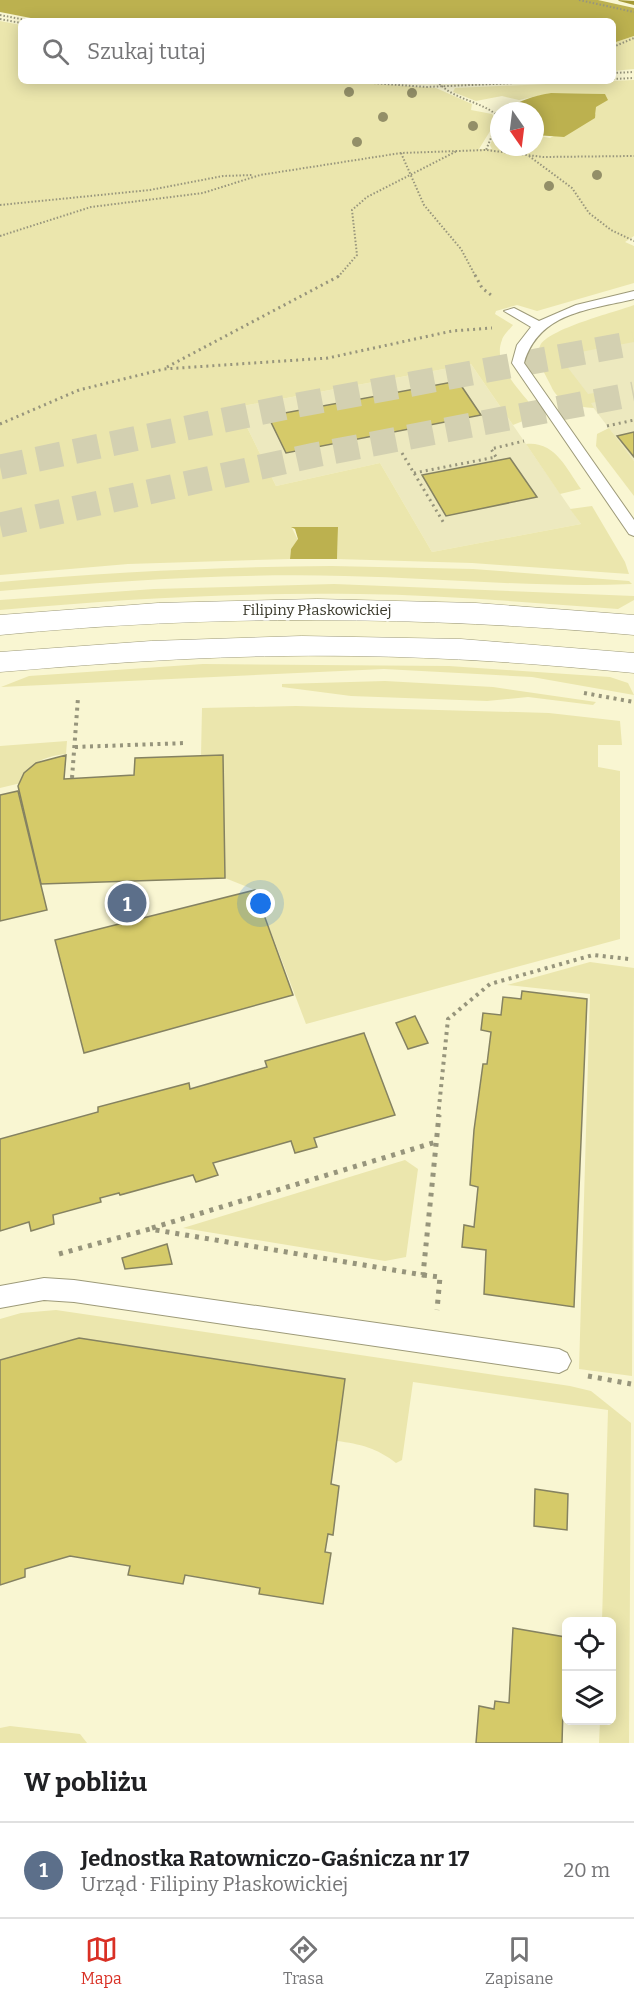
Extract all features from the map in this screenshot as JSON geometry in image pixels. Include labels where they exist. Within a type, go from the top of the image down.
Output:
[{"type":"main road","name":"Filipiny Płaskowickiej","points":[[0,625],[103,615],[296,607],[535,616],[634,625]]},
{"type":"main road","points":[[0,662],[209,648],[402,647],[519,652],[634,663]]},
{"type":"lane","points":[[632,525],[518,363],[520,349],[525,338],[537,325],[634,295]]},
{"type":"lane","points":[[510,311],[537,325]]},
{"type":"lane","points":[[0,1297],[44,1289],[74,1291],[559,1361]]},
{"type":"path","points":[[579,0],[634,12]]},
{"type":"path","points":[[0,15],[18,18]]},
{"type":"path","points":[[0,19],[18,22]]},
{"type":"path","points":[[616,46],[634,38]]},
{"type":"path","points":[[616,73],[634,72]]},
{"type":"path","points":[[616,79],[634,78]]},
{"type":"path","points":[[394,84],[441,87],[501,84]]},
{"type":"path","points":[[439,84],[448,93],[486,107],[497,115],[498,121],[486,150]]},
{"type":"path","points":[[164,369],[341,275],[357,255],[352,210],[367,197],[459,150]]},
{"type":"path","points":[[0,205],[150,190],[223,176],[260,175],[401,153],[490,150]]},
{"type":"path","points":[[401,153],[424,205],[461,249],[482,288],[510,311]]},
{"type":"path","points":[[544,155],[634,156]]},
{"type":"path","points":[[529,156],[572,188],[590,213],[634,241]]},
{"type":"path","points":[[0,236],[91,207],[203,193],[260,175]]},
{"type":"path","points":[[0,424],[79,390],[164,369],[328,358],[452,331],[537,325]]},
{"type":"path","points":[[607,426],[634,420]]},
{"type":"path","points":[[414,473],[496,457],[491,448],[524,441]]},
{"type":"path","points":[[402,453],[445,525]]},
{"type":"path","points":[[574,691],[634,702]]},
{"type":"path","points":[[72,778],[78,698]]},
{"type":"path","points":[[75,747],[186,743]]},
{"type":"path","points":[[423,1275],[448,1019],[490,984],[593,955],[629,959]]},
{"type":"path","points":[[57,1255],[436,1142]]},
{"type":"path","points":[[150,1228],[440,1277],[435,1343]]},
{"type":"path","points":[[559,1361],[573,1373],[630,1384]]},
{"type":"shaded area","points":[[0,0],[598,0],[634,8],[634,36],[616,42],[616,18],[31,18],[0,12]]},
{"type":"shaded area","points":[[0,21],[18,24],[18,84],[377,84],[436,88],[472,104],[471,110],[490,114],[490,131],[479,149],[490,149],[490,156],[544,156],[544,137],[550,138],[596,114],[596,107],[605,94],[551,93],[519,100],[502,96],[476,101],[453,92],[455,88],[616,84],[616,81],[634,80],[634,236],[625,242],[634,246],[634,283],[537,311],[517,305],[496,311],[495,314],[513,325],[503,338],[500,349],[501,358],[508,376],[532,406],[533,413],[528,419],[513,425],[471,364],[237,407],[276,486],[380,463],[432,552],[581,524],[570,509],[592,506],[625,562],[629,574],[472,563],[337,559],[338,527],[292,528],[298,540],[291,549],[290,559],[128,564],[0,575]]},
{"type":"shaded area","points":[[634,36],[634,69],[616,71],[616,42]]},
{"type":"shaded area","points":[[551,93],[605,94],[608,100],[596,107],[595,118],[564,137],[544,136],[544,102],[519,102]]},
{"type":"shaded area","points":[[634,305],[634,342],[559,356],[588,394],[612,390],[620,397],[591,403],[594,408],[581,407],[563,400],[554,392],[541,366],[538,356],[540,346],[555,333],[568,327]]},
{"type":"shaded area","points":[[634,341],[634,461],[554,356]]},
{"type":"shaded area","points":[[471,364],[581,524],[432,552],[380,463],[276,486],[237,407]]},
{"type":"shaded area","points":[[609,428],[634,461],[634,496],[596,446],[597,434]]},
{"type":"shaded area","points":[[526,444],[536,444],[552,451],[565,465],[581,489],[560,494]]},
{"type":"shaded area","points":[[291,527],[338,527],[337,559],[290,559],[291,549],[298,539],[295,529]]},
{"type":"shaded area","points":[[331,566],[473,569],[629,581],[632,584],[561,585],[302,575],[129,581],[0,591],[0,582],[41,578],[166,571]]},
{"type":"shaded area","points":[[334,584],[634,596],[634,600],[618,609],[424,596],[269,594],[135,600],[0,610],[0,600],[154,589]]},
{"type":"shaded area","points":[[203,664],[449,666],[610,677],[628,683],[634,695],[532,677],[384,669],[1,687],[29,676]]},
{"type":"shaded area","points":[[385,681],[493,687],[596,702],[593,705],[528,697],[487,701],[351,696],[282,687],[282,684]]},
{"type":"shaded area","points":[[296,706],[549,713],[620,721],[622,745],[598,745],[598,767],[620,771],[620,939],[306,1024],[255,890],[225,878],[223,755],[201,756],[202,708]]},
{"type":"shaded area","points":[[67,741],[66,754],[38,762],[28,770],[21,783],[0,788],[0,746]]},
{"type":"shaded area","points":[[590,962],[634,968],[632,1376],[579,1369],[590,994],[507,985]]},
{"type":"shaded area","points":[[405,1160],[418,1169],[406,1257],[385,1261],[183,1228]]},
{"type":"shaded area","points":[[56,1310],[570,1386],[591,1391],[631,1423],[629,1743],[599,1743],[600,1725],[616,1725],[616,1617],[602,1617],[608,1410],[413,1382],[402,1460],[396,1463],[368,1448],[337,1441],[332,1476],[88,1441],[0,1467],[0,1319],[21,1313]]},
{"type":"shaded area","points":[[10,1726],[80,1734],[87,1743],[0,1743],[0,1728]]},
{"type":"building","points":[[458,381],[481,415],[286,453],[268,416]]},
{"type":"building","points":[[634,432],[634,457],[617,436]]},
{"type":"building","points":[[510,458],[537,497],[446,516],[422,475]]},
{"type":"building","points":[[66,755],[64,779],[134,775],[135,758],[223,755],[225,878],[41,884],[18,786],[24,773],[36,763]]},
{"type":"building","points":[[18,791],[47,910],[0,921],[0,795]]},
{"type":"building","points":[[255,890],[293,995],[84,1053],[55,940]]},
{"type":"building","points":[[522,991],[587,999],[574,1307],[484,1294],[486,1250],[462,1247],[464,1225],[474,1227],[478,1187],[470,1185],[474,1130],[483,1064],[487,1064],[491,1032],[481,1030],[483,1013],[501,1015],[503,997],[521,999]]},
{"type":"building","points":[[415,1016],[428,1043],[408,1049],[396,1023]]},
{"type":"building","points":[[364,1033],[395,1115],[314,1138],[317,1147],[295,1153],[291,1141],[213,1163],[218,1175],[196,1182],[193,1175],[120,1195],[119,1193],[100,1198],[101,1202],[53,1215],[54,1224],[31,1231],[29,1222],[0,1231],[0,1139],[98,1112],[98,1107],[189,1083],[190,1089],[267,1067],[265,1061]]},
{"type":"building","points":[[167,1244],[172,1264],[125,1269],[122,1258]]},
{"type":"building","points":[[79,1338],[345,1379],[331,1484],[339,1486],[333,1535],[328,1534],[325,1552],[331,1553],[323,1604],[259,1594],[260,1588],[185,1575],[183,1584],[128,1575],[130,1566],[70,1556],[25,1569],[25,1577],[0,1585],[0,1360]]},
{"type":"building","points":[[535,1489],[568,1494],[567,1530],[534,1526]]},
{"type":"building","points":[[513,1628],[562,1636],[562,1743],[476,1743],[479,1706],[494,1709],[495,1701],[509,1703]]},
{"type":"waterway","points":[[621,0],[634,3]]},
{"type":"tunnel","points":[[0,467],[287,407],[634,343]]},
{"type":"tunnel","points":[[0,525],[315,455],[634,394]]},
{"type":"place","name":"Jednostka Ratowniczo-Gaśnicza nr 17","points":[[127,903]]}]
